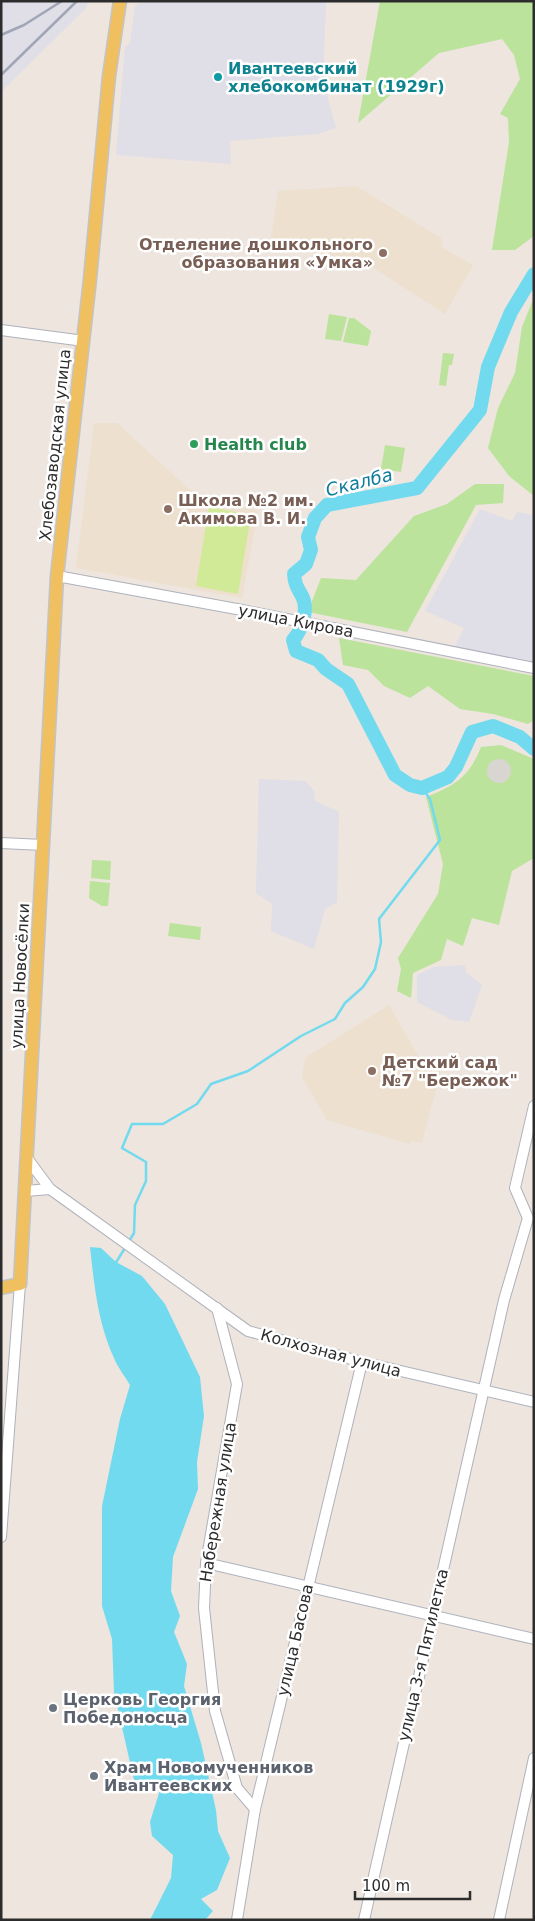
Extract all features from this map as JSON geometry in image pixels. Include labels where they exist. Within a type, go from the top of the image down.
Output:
[{"type":"main road","name":"Хлебозаводская улица","points":[[40,895],[57,576],[84,341],[108,76],[120,1]]},
{"type":"main road","name":"улица Новосёлки","points":[[20,1284],[40,895]]},
{"type":"main road","points":[[1,1288],[20,1284]]},
{"type":"street","points":[[1,330],[84,341]]},
{"type":"street","name":"улица Кирова","points":[[57,576],[534,668]]},
{"type":"street","points":[[1,843],[43,844]]},
{"type":"street","name":"улица 3-я Пятилетка","points":[[364,1920],[504,1300],[528,1218],[515,1188],[534,1106]]},
{"type":"street","name":"Колхозная улица","points":[[27,1158],[50,1189],[248,1331],[362,1362],[534,1402]]},
{"type":"street","points":[[25,1191],[50,1189]]},
{"type":"street","name":"улица Новосёлки","points":[[1,1537],[20,1284]]},
{"type":"street","name":"Набережная улица","points":[[217,1308],[237,1384],[206,1563],[204,1608],[216,1712],[237,1788],[255,1809]]},
{"type":"street","name":"улица Басова","points":[[236,1920],[255,1809],[362,1362]]},
{"type":"street","points":[[206,1563],[534,1640]]},
{"type":"street","points":[[499,1920],[534,1758]]},
{"type":"shaded area","points":[[1,1],[88,1],[86,8],[1,92]]},
{"type":"shaded area","points":[[143,1],[326,1],[323,80],[336,128],[318,134],[230,141],[231,164],[116,155],[125,46],[130,43],[135,6]]},
{"type":"shaded area","name":"Отделение дошкольного образования «Умка»","points":[[356,186],[441,238],[443,248],[473,265],[445,314],[369,265],[348,258],[270,246],[278,191]]},
{"type":"shaded area","name":"Школа №2 им. Акимова В. И.","points":[[94,423],[117,423],[189,489],[258,511],[242,598],[76,568]]},
{"type":"shaded area","points":[[480,509],[512,521],[517,512],[534,515],[534,666],[452,652],[464,628],[425,611]]},
{"type":"shaded area","points":[[499,759],[508,762],[511,771],[508,780],[499,783],[490,780],[487,771],[490,762]]},
{"type":"shaded area","points":[[259,779],[305,781],[315,792],[314,800],[339,812],[337,902],[325,909],[314,949],[271,931],[272,904],[256,893]]},
{"type":"shaded area","points":[[465,965],[466,972],[482,985],[469,1022],[452,1020],[417,1002],[417,975],[434,967]]},
{"type":"shaded area","name":"Детский сад №7 \"Бережок\"","points":[[389,1005],[421,1061],[432,1064],[435,1057],[444,1058],[422,1143],[411,1141],[409,1144],[327,1120],[302,1077],[305,1058]]},
{"type":"green space","points":[[380,1],[534,1],[534,236],[515,250],[492,250],[509,142],[508,118],[500,114],[520,79],[514,55],[502,39],[439,53],[358,123]]},
{"type":"green space","points":[[534,297],[534,496],[509,476],[488,448],[498,408],[515,373],[522,327]]},
{"type":"green space","points":[[329,314],[347,317],[341,341],[325,339]]},
{"type":"green space","points":[[349,318],[354,318],[371,331],[368,346],[343,342]]},
{"type":"green space","points":[[443,353],[454,354],[452,365],[449,365],[446,386],[439,385]]},
{"type":"green space","points":[[385,445],[405,448],[401,472],[381,469]]},
{"type":"green space","points":[[475,484],[504,484],[503,503],[476,505],[407,632],[308,612],[321,578],[356,580],[414,516],[447,504]]},
{"type":"green space","points":[[209,507],[251,515],[238,594],[196,586]]},
{"type":"green space","points":[[339,638],[534,676],[534,720],[528,724],[493,714],[460,709],[428,686],[410,698],[384,686],[368,670],[343,665]]},
{"type":"green space","points":[[501,745],[534,759],[534,858],[512,871],[499,925],[472,918],[463,946],[447,939],[441,960],[413,973],[411,998],[397,991],[401,969],[398,958],[438,894],[443,864],[426,797],[460,779],[472,766],[481,747]]},
{"type":"green space","points":[[92,860],[111,861],[110,880],[91,878]]},
{"type":"green space","points":[[90,881],[110,883],[108,906],[102,906],[89,898]]},
{"type":"green space","points":[[170,923],[201,927],[200,940],[168,936]]},
{"type":"water","points":[[90,1247],[101,1248],[116,1262],[142,1276],[165,1304],[200,1377],[204,1416],[197,1462],[198,1489],[173,1557],[171,1591],[180,1616],[174,1632],[187,1664],[184,1686],[201,1743],[216,1810],[218,1831],[230,1858],[217,1890],[201,1899],[213,1911],[205,1920],[150,1920],[171,1878],[173,1855],[152,1836],[150,1822],[160,1790],[147,1780],[134,1780],[114,1692],[112,1639],[102,1606],[102,1506],[120,1419],[130,1385],[116,1362],[104,1332],[95,1289]]},
{"type":"waterway","name":"Скалба","points":[[534,274],[511,312],[488,367],[480,410],[417,488],[327,505],[315,518],[308,537],[311,550],[306,564],[294,574],[304,601],[305,613],[302,625],[293,640],[296,651],[318,660],[326,669],[348,684],[395,775],[410,785],[422,788],[448,777],[456,767],[472,732],[493,726],[520,737],[534,749]]},
{"type":"waterway","points":[[128,1243],[134,1233],[135,1205],[146,1181],[146,1162],[122,1148],[132,1124],[163,1124],[197,1104],[211,1084],[248,1071],[301,1036],[335,1019],[345,1003],[363,987],[375,969],[381,942],[379,919],[440,840],[430,799],[422,788]]},
{"type":"waterway","points":[[115,1264],[125,1248]]},
{"type":"railway","points":[[1,35],[24,25],[62,1]]},
{"type":"railway","points":[[1,75],[77,1]]},
{"type":"place","name":"Ивантеевский хлебокомбинат (1929г)","points":[[218,77]]},
{"type":"place","name":"Отделение дошкольного образования «Умка»","points":[[383,253]]},
{"type":"place","name":"Health club","points":[[194,444]]},
{"type":"place","name":"Школа №2 им. Акимова В. И.","points":[[168,509]]},
{"type":"place","name":"Детский сад №7 \"Бережок\"","points":[[372,1071]]},
{"type":"place","name":"Церковь Георгия Победоносца","points":[[53,1708]]},
{"type":"place","name":"Храм Новомученников Ивантеевских","points":[[94,1776]]}]
